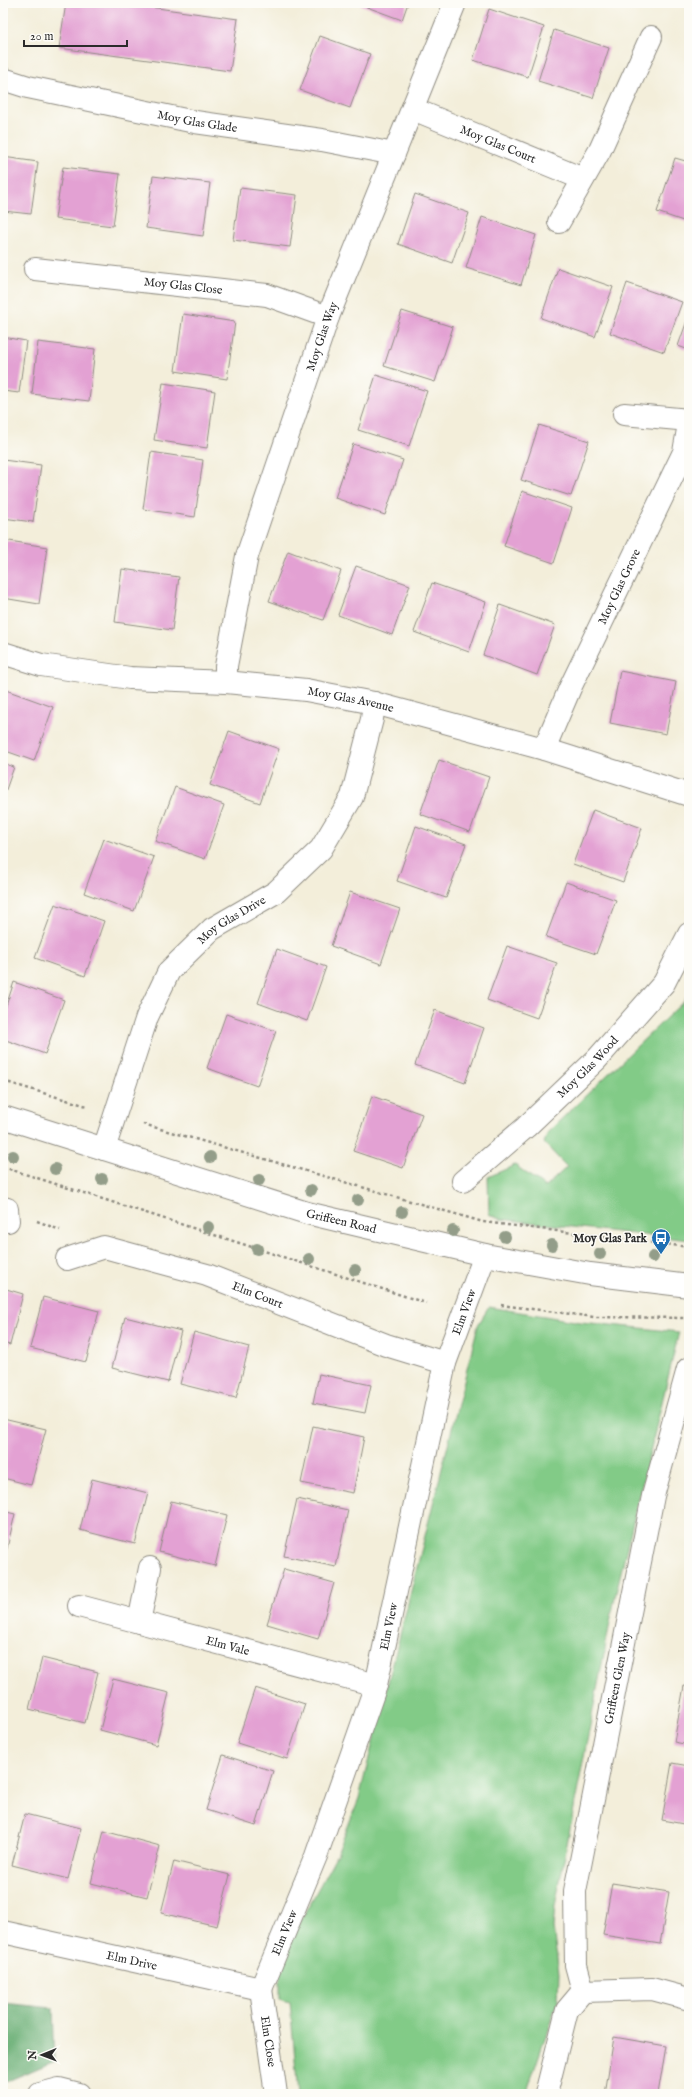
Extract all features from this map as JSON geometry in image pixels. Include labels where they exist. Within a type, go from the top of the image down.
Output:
[{"type":"street","name":"Moy Glas Way","points":[[226,682],[226,666],[247,556],[328,316],[455,3]]},
{"type":"street","points":[[559,222],[600,150],[651,37]]},
{"type":"street","name":"Moy Glas Glade","points":[[3,79],[28,87],[195,122],[322,140],[394,154]]},
{"type":"street","name":"Moy Glas Court","points":[[412,109],[583,179]]},
{"type":"street","name":"Moy Glas Close","points":[[35,269],[267,295],[328,316]]},
{"type":"street","points":[[624,414],[689,420]]},
{"type":"street","name":"Moy Glas Grove","points":[[544,749],[570,688],[684,452],[689,424]]},
{"type":"street","name":"Moy Glas Avenue","points":[[3,653],[41,665],[130,678],[226,682],[306,690],[374,703],[544,749],[689,795]]},
{"type":"street","name":"Moy Glas Drive","points":[[104,1149],[147,1017],[168,971],[212,929],[276,892],[322,849],[352,797],[372,719],[374,703]]},
{"type":"street","name":"Moy Glas Wood","points":[[463,1181],[526,1127],[597,1059],[664,983],[689,934]]},
{"type":"street","name":"Griffeen Road","points":[[3,1117],[307,1213],[485,1255],[590,1274],[689,1286]]},
{"type":"street","name":"Elm Court","points":[[67,1259],[104,1247],[207,1274],[386,1345],[445,1363]]},
{"type":"street","name":"Elm View","points":[[261,1989],[316,1856],[376,1685],[445,1363],[485,1255]]},
{"type":"street","name":"Griffeen Glen Way","points":[[583,1991],[576,1965],[575,1891],[653,1496],[688,1369]]},
{"type":"street","points":[[139,1622],[150,1568]]},
{"type":"street","name":"Elm Vale","points":[[78,1606],[376,1685]]},
{"type":"street","name":"Elm Drive","points":[[3,1932],[261,1989]]},
{"type":"street","name":"Elm Close","points":[[261,1989],[276,2094]]},
{"type":"street","points":[[546,2094],[568,2010],[583,1991],[652,1989],[689,1999]]},
{"type":"street","points":[[40,2094],[59,2089],[78,2094]]},
{"type":"path","points":[[3,1081],[115,1116],[483,1222],[689,1247]]},
{"type":"path","points":[[3,1167],[426,1303]]},
{"type":"path","points":[[6,1213],[62,1231]]},
{"type":"path","points":[[501,1305],[594,1317],[689,1318]]},
{"type":"green space","points":[[689,991],[689,1240],[500,1219],[489,1214],[488,1177],[515,1165],[545,1187],[567,1167],[544,1143],[548,1132],[685,1000]]},
{"type":"green space","points":[[489,1307],[581,1322],[679,1332],[615,1597],[555,1906],[553,1928],[559,1973],[558,2000],[526,2094],[298,2094],[290,2002],[280,1999],[280,1970],[292,1937],[337,1854],[359,1798],[478,1325]]},
{"type":"green space","points":[[3,2003],[53,2008],[55,2061],[3,2083]]},
{"type":"building","points":[[3,3],[7,3],[4,24],[3,24]]},
{"type":"building","points":[[66,3],[120,3],[238,19],[230,71],[59,48]]},
{"type":"building","points":[[356,3],[408,3],[402,20]]},
{"type":"building","points":[[489,9],[544,27],[528,77],[473,60]]},
{"type":"building","points":[[554,30],[609,48],[593,98],[538,81]]},
{"type":"building","points":[[320,36],[370,54],[350,108],[300,90]]},
{"type":"building","points":[[3,157],[38,162],[31,214],[3,211]]},
{"type":"building","points":[[675,158],[689,162],[689,223],[657,212]]},
{"type":"building","points":[[63,167],[120,174],[113,226],[55,219]]},
{"type":"building","points":[[153,176],[210,183],[203,236],[146,228]]},
{"type":"building","points":[[240,188],[297,195],[290,247],[233,240]]},
{"type":"building","points":[[415,194],[469,213],[452,263],[398,244]]},
{"type":"building","points":[[482,217],[536,235],[521,285],[466,268]]},
{"type":"building","points":[[558,268],[613,287],[595,337],[541,318]]},
{"type":"building","points":[[627,283],[682,302],[664,352],[610,333]]},
{"type":"building","points":[[402,311],[453,327],[435,382],[384,366]]},
{"type":"building","points":[[183,314],[235,322],[227,379],[175,371]]},
{"type":"building","points":[[689,315],[689,350],[678,346]]},
{"type":"building","points":[[3,337],[26,341],[19,393],[3,391]]},
{"type":"building","points":[[38,342],[95,349],[89,401],[32,394]]},
{"type":"building","points":[[376,375],[427,391],[409,446],[358,430]]},
{"type":"building","points":[[163,383],[215,391],[207,448],[154,440]]},
{"type":"building","points":[[539,425],[589,441],[571,496],[521,480]]},
{"type":"building","points":[[353,444],[403,460],[385,515],[335,498]]},
{"type":"building","points":[[151,452],[203,460],[195,517],[143,509]]},
{"type":"building","points":[[3,460],[41,465],[33,522],[3,518]]},
{"type":"building","points":[[522,491],[572,508],[554,563],[504,546]]},
{"type":"building","points":[[3,540],[47,547],[39,604],[3,598]]},
{"type":"building","points":[[288,551],[341,571],[323,620],[269,601]]},
{"type":"building","points":[[356,566],[410,585],[392,635],[338,615]]},
{"type":"building","points":[[122,569],[179,577],[172,630],[115,622]]},
{"type":"building","points":[[432,583],[486,602],[469,652],[414,632]]},
{"type":"building","points":[[500,605],[555,625],[537,675],[483,655]]},
{"type":"building","points":[[620,671],[676,682],[666,734],[610,723]]},
{"type":"building","points":[[3,689],[53,707],[34,761],[3,750]]},
{"type":"building","points":[[229,731],[279,749],[260,803],[210,785]]},
{"type":"building","points":[[439,760],[489,777],[470,832],[420,814]]},
{"type":"building","points":[[3,763],[14,767],[3,798]]},
{"type":"building","points":[[175,787],[224,805],[205,859],[155,841]]},
{"type":"building","points":[[593,810],[642,828],[623,882],[573,864]]},
{"type":"building","points":[[416,826],[466,844],[446,898],[397,881]]},
{"type":"building","points":[[104,839],[154,857],[134,911],[84,893]]},
{"type":"building","points":[[566,882],[616,900],[596,954],[546,937]]},
{"type":"building","points":[[350,892],[400,909],[381,964],[331,946]]},
{"type":"building","points":[[55,904],[104,921],[85,976],[35,958]]},
{"type":"building","points":[[507,946],[557,963],[537,1018],[487,1000]]},
{"type":"building","points":[[277,949],[326,967],[307,1021],[258,1003]]},
{"type":"building","points":[[14,982],[64,1000],[45,1054],[3,1039],[3,1015]]},
{"type":"building","points":[[435,1010],[484,1028],[465,1083],[415,1065]]},
{"type":"building","points":[[226,1014],[276,1031],[257,1086],[207,1068]]},
{"type":"building","points":[[372,1096],[422,1114],[403,1168],[353,1151]]},
{"type":"building","points":[[3,1288],[23,1294],[10,1345],[3,1343]]},
{"type":"building","points":[[43,1297],[99,1311],[86,1362],[30,1348]]},
{"type":"building","points":[[125,1317],[181,1331],[168,1382],[112,1368]]},
{"type":"building","points":[[194,1332],[249,1347],[236,1398],[180,1384]]},
{"type":"building","points":[[319,1374],[371,1385],[365,1413],[313,1403]]},
{"type":"building","points":[[3,1419],[46,1429],[31,1485],[3,1478]]},
{"type":"building","points":[[313,1426],[364,1437],[353,1493],[301,1483]]},
{"type":"building","points":[[92,1479],[148,1493],[135,1544],[80,1530]]},
{"type":"building","points":[[297,1499],[348,1510],[336,1567],[284,1556]]},
{"type":"building","points":[[171,1501],[227,1515],[215,1566],[159,1552]]},
{"type":"building","points":[[3,1511],[15,1514],[4,1561],[3,1561]]},
{"type":"building","points":[[284,1569],[334,1583],[318,1639],[267,1624]]},
{"type":"building","points":[[42,1658],[98,1672],[85,1723],[29,1709]]},
{"type":"building","points":[[113,1679],[169,1693],[156,1745],[100,1730]]},
{"type":"building","points":[[684,1686],[689,1687],[689,1745],[674,1742]]},
{"type":"building","points":[[255,1688],[305,1704],[287,1759],[237,1743]]},
{"type":"building","points":[[223,1755],[273,1771],[256,1826],[206,1810]]},
{"type":"building","points":[[672,1763],[689,1766],[689,1825],[662,1820]]},
{"type":"building","points":[[25,1814],[81,1828],[68,1879],[12,1865]]},
{"type":"building","points":[[104,1831],[160,1846],[147,1897],[91,1883]]},
{"type":"building","points":[[174,1861],[230,1875],[217,1926],[161,1913]]},
{"type":"building","points":[[612,1883],[669,1892],[660,1944],[603,1935]]},
{"type":"building","points":[[614,2037],[666,2046],[658,2094],[605,2094]]},
{"type":"place","name":"Moy Glas Park","points":[[661,1255]]}]
